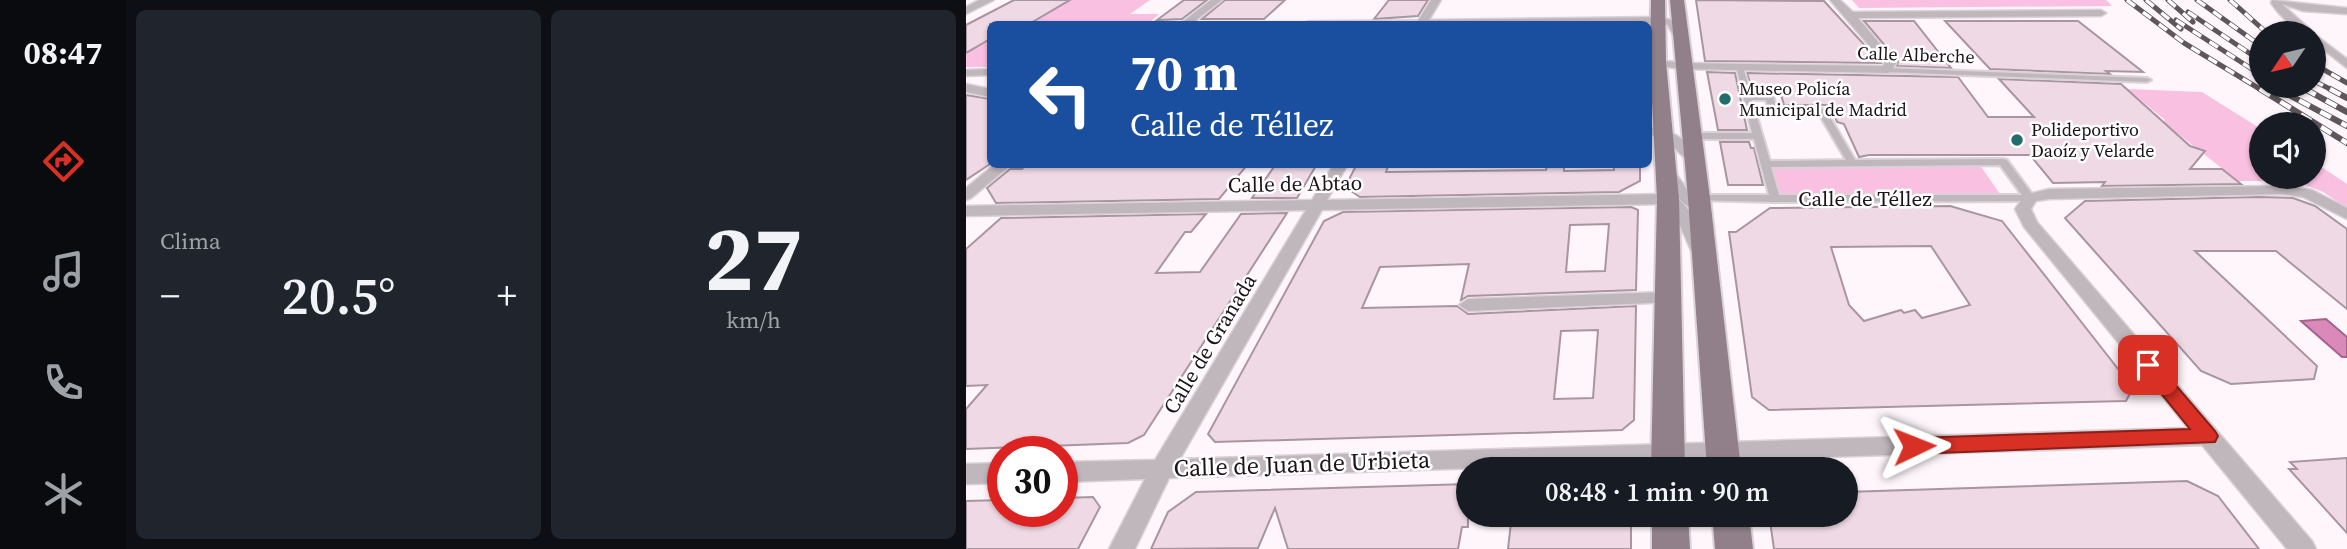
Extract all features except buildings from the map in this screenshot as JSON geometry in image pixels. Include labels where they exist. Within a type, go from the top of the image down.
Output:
[{"type":"main road","points":[[1658,0],[1653,62],[1656,131],[1665,168],[1668,199],[1667,457]]},
{"type":"main road","points":[[1677,0],[1700,202],[1723,457]]},
{"type":"main road","points":[[1670,527],[1671,549]]},
{"type":"main road","points":[[1731,527],[1734,549]]},
{"type":"street","points":[[966,11],[988,0]]},
{"type":"street","points":[[1189,21],[1217,0]]},
{"type":"street","points":[[1424,21],[1436,0]]},
{"type":"street","points":[[1835,0],[1890,63],[1888,70]]},
{"type":"street","points":[[2276,0],[2324,12]]},
{"type":"street","points":[[2276,0],[2282,12],[2295,21]]},
{"type":"street","points":[[2291,18],[2291,13],[2296,12],[2347,11]]},
{"type":"street","points":[[1849,15],[2101,13]]},
{"type":"street","points":[[1599,21],[1658,20],[1672,23],[1681,41]]},
{"type":"street","points":[[2326,47],[2347,65]]},
{"type":"street","name":"Calle Alberche","points":[[1653,62],[1684,66],[1888,70],[2147,80]]},
{"type":"street","points":[[1739,67],[1775,199]]},
{"type":"street","points":[[966,73],[987,72]]},
{"type":"street","points":[[966,88],[987,92]]},
{"type":"street","points":[[1747,97],[1770,98],[1773,111],[1822,111],[1852,163]]},
{"type":"street","points":[[1656,131],[1678,139],[1695,160]]},
{"type":"street","points":[[1692,136],[1758,136]]},
{"type":"street","points":[[1766,164],[2003,162],[2030,198],[2023,209],[2030,224],[2303,549]]},
{"type":"street","points":[[966,195],[1000,168]]},
{"type":"street","name":"Calle de Granada","points":[[1122,549],[1162,469],[1339,168]]},
{"type":"street","points":[[1665,168],[1685,197],[1700,202]]},
{"type":"street","name":"Calle de Téllez","points":[[1700,202],[2030,198],[2074,192],[2295,191],[2319,198],[2347,214]]},
{"type":"street","points":[[1668,199],[1681,210],[1705,266]]},
{"type":"street","name":"Calle de Abtao","points":[[966,211],[1668,199]]},
{"type":"street","points":[[1468,304],[1667,298]]},
{"type":"street","name":"Calle de Juan de Urbieta","points":[[1800,457],[2207,436]]},
{"type":"street","name":"Calle de Juan de Urbieta","points":[[1078,472],[1456,464]]},
{"type":"street","points":[[966,474],[987,473]]},
{"type":"shaded area","points":[[1070,0],[1150,0],[1130,14],[1159,14],[1151,21],[1034,21]]},
{"type":"shaded area","points":[[1852,0],[2106,0],[2112,6],[1859,8]]},
{"type":"shaded area","points":[[966,25],[987,25],[987,67],[966,67]]},
{"type":"shaded area","points":[[2127,89],[2202,92],[2249,121],[2249,181],[2238,181],[2163,122],[2165,120]]},
{"type":"shaded area","points":[[1768,161],[1977,161],[2000,194],[1777,196]]},
{"type":"shaded area","points":[[2326,170],[2347,184],[2347,208],[2315,189],[2326,189]]},
{"type":"shaded area","points":[[2326,319],[2347,337],[2347,357],[2342,357],[2301,321]]},
{"type":"railway","points":[[2127,0],[2184,43],[2249,82]]},
{"type":"railway","points":[[2146,0],[2181,29]]},
{"type":"railway","points":[[2168,0],[2193,22]]},
{"type":"railway","points":[[2197,0],[2249,37]]},
{"type":"railway","points":[[2230,0],[2254,21]]},
{"type":"railway","points":[[2188,12],[2249,53]]},
{"type":"railway","points":[[2176,20],[2249,67]]},
{"type":"railway","points":[[2326,71],[2347,83]]},
{"type":"railway","points":[[2326,87],[2330,89]]},
{"type":"railway","points":[[2330,89],[2334,91]]},
{"type":"railway","points":[[2330,89],[2347,98]]},
{"type":"railway","points":[[2274,98],[2347,143]]},
{"type":"railway","points":[[2295,98],[2347,126]]},
{"type":"railway","points":[[2321,98],[2347,112]]},
{"type":"place","name":"Museo Policía Municipal de Madrid","points":[[1725,99]]},
{"type":"place","name":"Polideportivo Daoíz y Velarde","points":[[2017,140]]},
{"type":"route","points":[[1914,446],[2207,436],[2148,365]]}]
